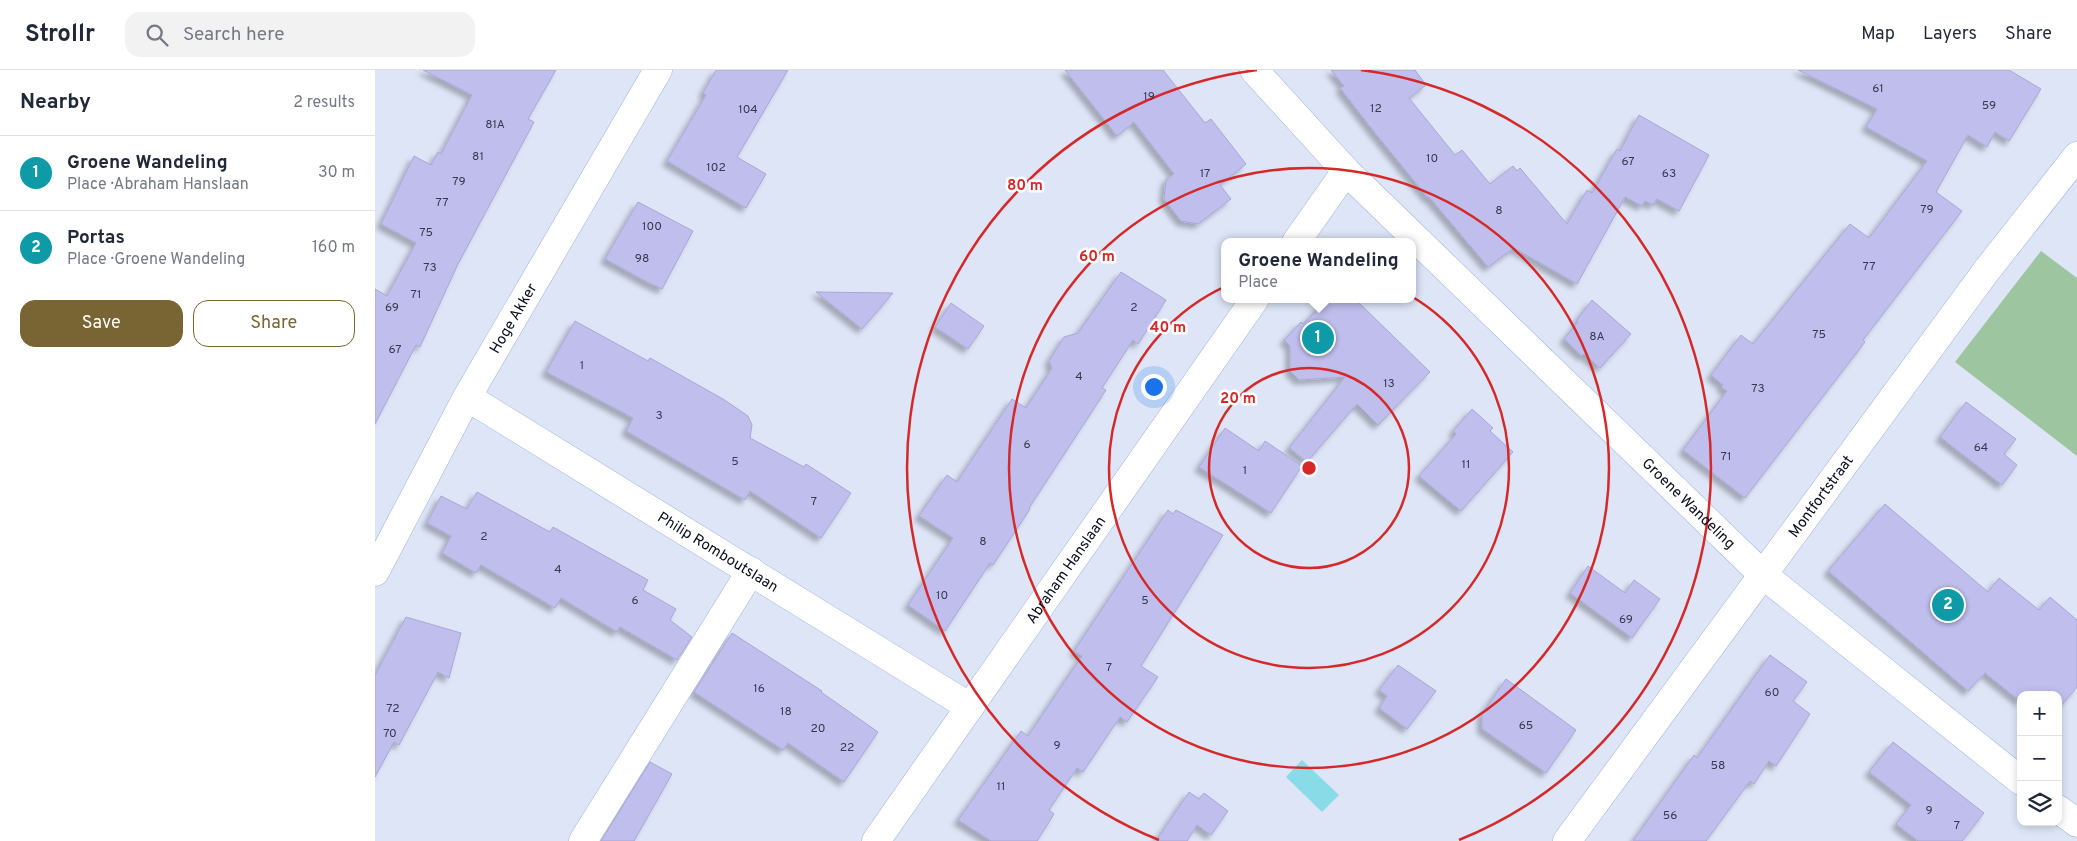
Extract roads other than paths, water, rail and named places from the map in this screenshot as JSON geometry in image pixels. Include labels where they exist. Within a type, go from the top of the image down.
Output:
[{"type":"street","name":"Hoge Akker","points":[[375,572],[467,397],[658,70]]},
{"type":"street","name":"Groene Wandeling","points":[[1254,70],[1346,170],[1762,574],[2017,778]]},
{"type":"street","name":"Montfortstraat","points":[[1567,841],[1981,278],[2077,156]]},
{"type":"street","points":[[1299,238],[1346,170]]},
{"type":"street","name":"Abraham Hanslaan","points":[[876,841],[1252,303]]},
{"type":"street","name":"Philip Romboutslaan","points":[[467,397],[970,707]]},
{"type":"street","points":[[583,841],[751,571]]},
{"type":"street","points":[[2062,812],[2077,823]]},
{"type":"water","points":[[1302,760],[1339,795],[1322,812],[1286,777]]},
{"type":"place","name":"Groene Wandeling","points":[[1318,338]]},
{"type":"place","name":"Portas","points":[[1948,605]]}]
